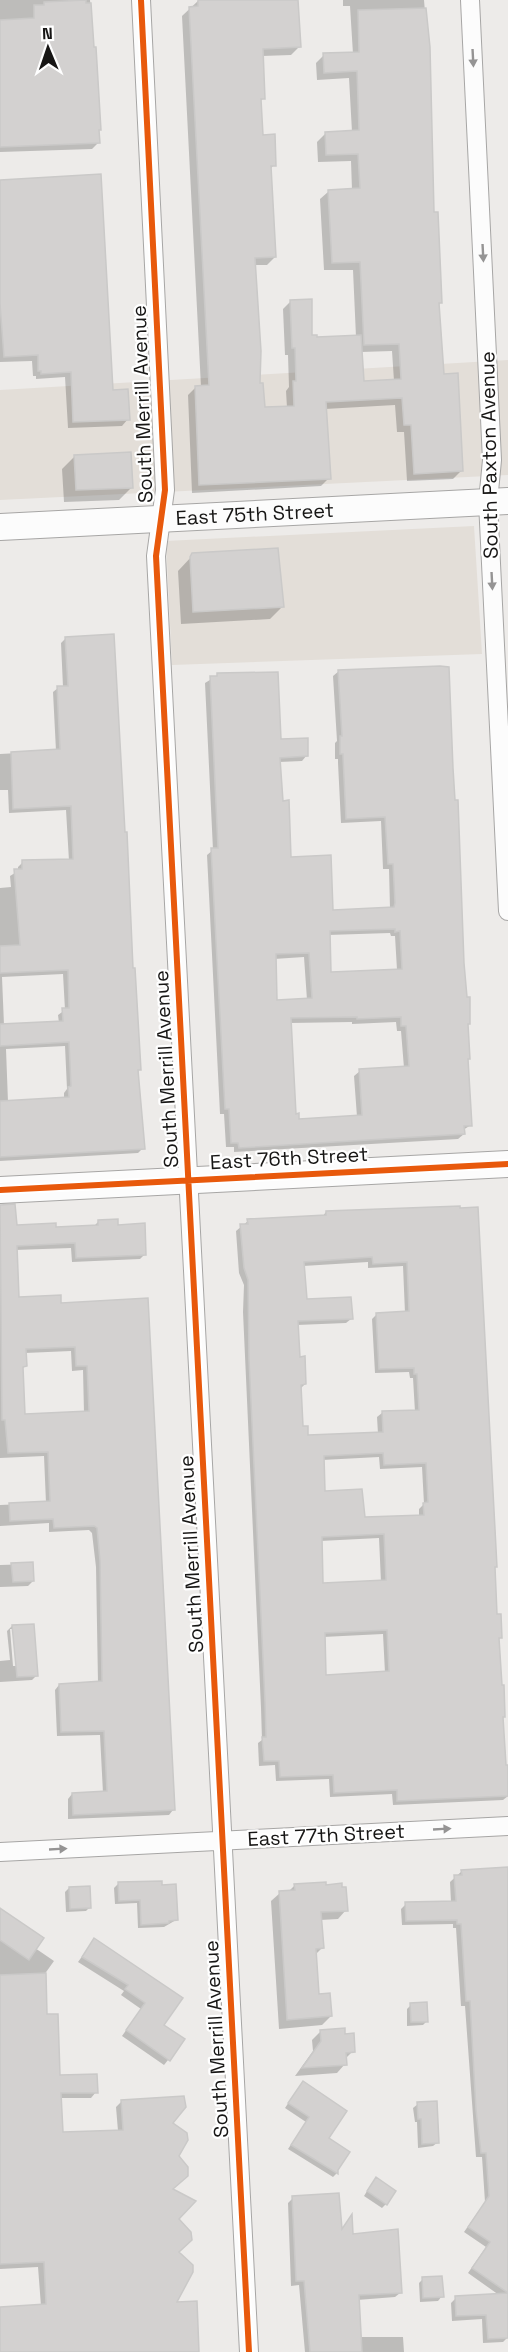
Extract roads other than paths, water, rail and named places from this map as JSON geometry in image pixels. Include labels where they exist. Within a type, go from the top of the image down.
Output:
[{"type":"street","name":"South Merrill Avenue","points":[[141,0],[165,490],[156,556],[249,2352]]},
{"type":"street","name":"South Paxton Avenue","points":[[470,0],[492,460],[498,501],[508,911]]},
{"type":"street","name":"East 75th Street","points":[[0,527],[498,501]]},
{"type":"street","name":"East 76th Street","points":[[0,1190],[508,1164]]},
{"type":"street","name":"East 77th Street","points":[[0,1852],[508,1826]]}]
